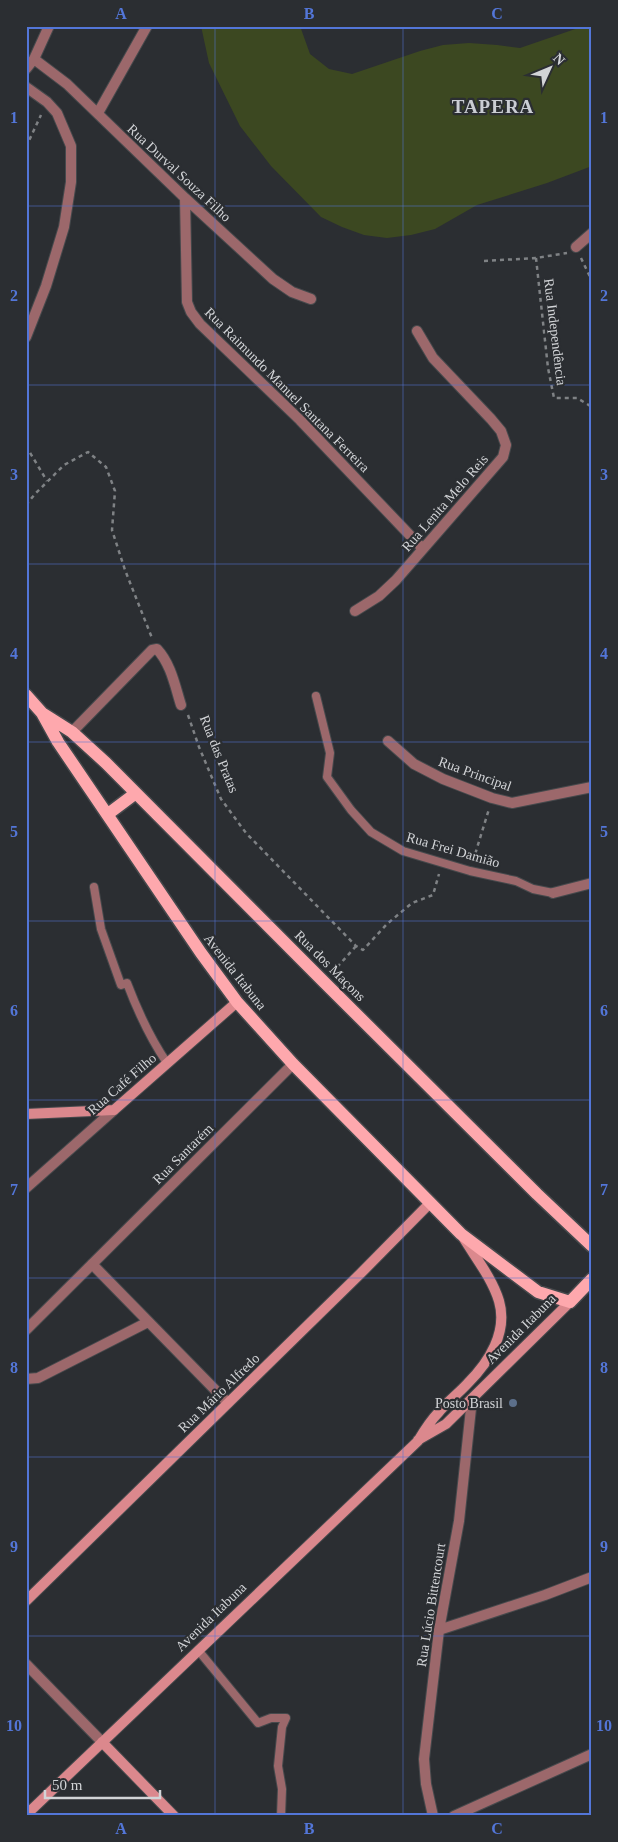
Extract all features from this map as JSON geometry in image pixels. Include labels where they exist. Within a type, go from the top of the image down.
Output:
[{"type":"main road","name":"Avenida Itabuna","points":[[26,695],[42,713],[58,742],[201,954],[237,1002],[293,1064],[461,1234],[538,1292],[570,1302],[446,1424],[418,1441],[102,1742],[30,1814]]},
{"type":"main road","name":"Rua dos Maçons","points":[[42,713],[72,732],[106,763],[537,1194],[592,1246]]},
{"type":"main road","points":[[108,814],[136,793]]},
{"type":"main road","name":"Rua Café Filho","points":[[114,1110],[237,1002]]},
{"type":"main road","points":[[26,1114],[114,1110]]},
{"type":"main road","name":"Rua Mário Alfredo","points":[[26,1601],[430,1204]]},
{"type":"main road","name":"Avenida Itabuna","points":[[418,1441],[438,1411],[470,1382],[488,1359],[498,1340],[502,1322],[500,1302],[492,1284],[461,1234]]},
{"type":"main road","points":[[570,1302],[592,1279]]},
{"type":"main road","points":[[102,1742],[174,1816]]},
{"type":"street","points":[[26,69],[34,59],[49,26]]},
{"type":"street","points":[[98,113],[147,26]]},
{"type":"street","name":"Rua Durval Souza Filho","points":[[34,59],[67,84],[272,279],[292,292],[311,298]]},
{"type":"street","points":[[26,87],[47,102],[57,113],[65,127],[71,146],[71,182],[64,227],[46,286],[26,337]]},
{"type":"street","name":"Rua Raimundo Manuel Santana Ferreira","points":[[185,198],[187,302],[191,312],[200,324],[300,420],[423,549]]},
{"type":"street","points":[[576,247],[592,233]]},
{"type":"street","name":"Rua Lenita Melo Reis","points":[[355,611],[379,596],[396,580],[502,457],[506,445],[501,431],[433,358],[417,331]]},
{"type":"street","points":[[72,732],[152,650],[157,649]]},
{"type":"street","name":"Rua das Pratas","points":[[157,649],[172,675],[181,705]]},
{"type":"street","name":"Rua Principal","points":[[388,741],[414,764],[443,779],[492,798],[512,803],[592,787]]},
{"type":"street","name":"Rua Frei Damião","points":[[553,893],[592,883]]},
{"type":"street","name":"Rua Santarém","points":[[26,1330],[293,1064]]},
{"type":"street","name":"Rua Café Filho","points":[[26,1188],[114,1110]]},
{"type":"street","points":[[92,1264],[228,1403]]},
{"type":"street","points":[[26,1379],[38,1378],[148,1322]]},
{"type":"street","name":"Rua Lúcio Bittencourt","points":[[433,1816],[426,1784],[424,1760],[439,1630],[460,1521],[472,1399]]},
{"type":"street","points":[[439,1630],[545,1595],[592,1577]]},
{"type":"street","points":[[26,1664],[102,1742]]},
{"type":"street","points":[[454,1816],[592,1754]]},
{"type":"lane","name":"Rua Frei Damião","points":[[316,696],[330,753],[327,777],[351,810],[371,832],[403,851],[470,871],[516,881],[533,890],[553,893]]},
{"type":"lane","points":[[94,887],[101,929],[121,985],[127,983],[140,1017],[152,1041],[167,1063]]},
{"type":"lane","points":[[198,1650],[258,1723],[271,1718],[286,1718],[282,1727],[278,1766],[282,1788],[281,1816]]},
{"type":"path","points":[[26,147],[47,102]]},
{"type":"path","points":[[484,261],[536,258],[568,252],[576,247],[586,273],[592,281]]},
{"type":"path","name":"Rua Independência","points":[[536,258],[548,368],[554,398],[577,398],[592,407]]},
{"type":"path","points":[[26,446],[48,482]]},
{"type":"path","points":[[26,505],[64,465],[88,452],[106,467],[116,491],[112,530],[125,570],[157,649]]},
{"type":"path","name":"Rua das Pratas","points":[[181,705],[190,716],[199,747],[221,799],[246,833],[356,946]]},
{"type":"path","points":[[470,871],[492,798]]},
{"type":"path","points":[[324,982],[356,946],[363,950],[387,924],[412,903],[433,895],[442,863]]},
{"type":"green space","points":[[201,26],[300,26],[310,54],[329,69],[352,74],[443,45],[469,43],[520,48],[584,26],[592,26],[592,166],[547,183],[477,205],[435,229],[387,238],[364,235],[321,217],[271,166],[240,126],[209,63]]},
{"type":"place","name":"Posto Brasil","points":[[513,1403]]},
{"type":"district","name":"TAPERA","points":[[493,106]]}]
